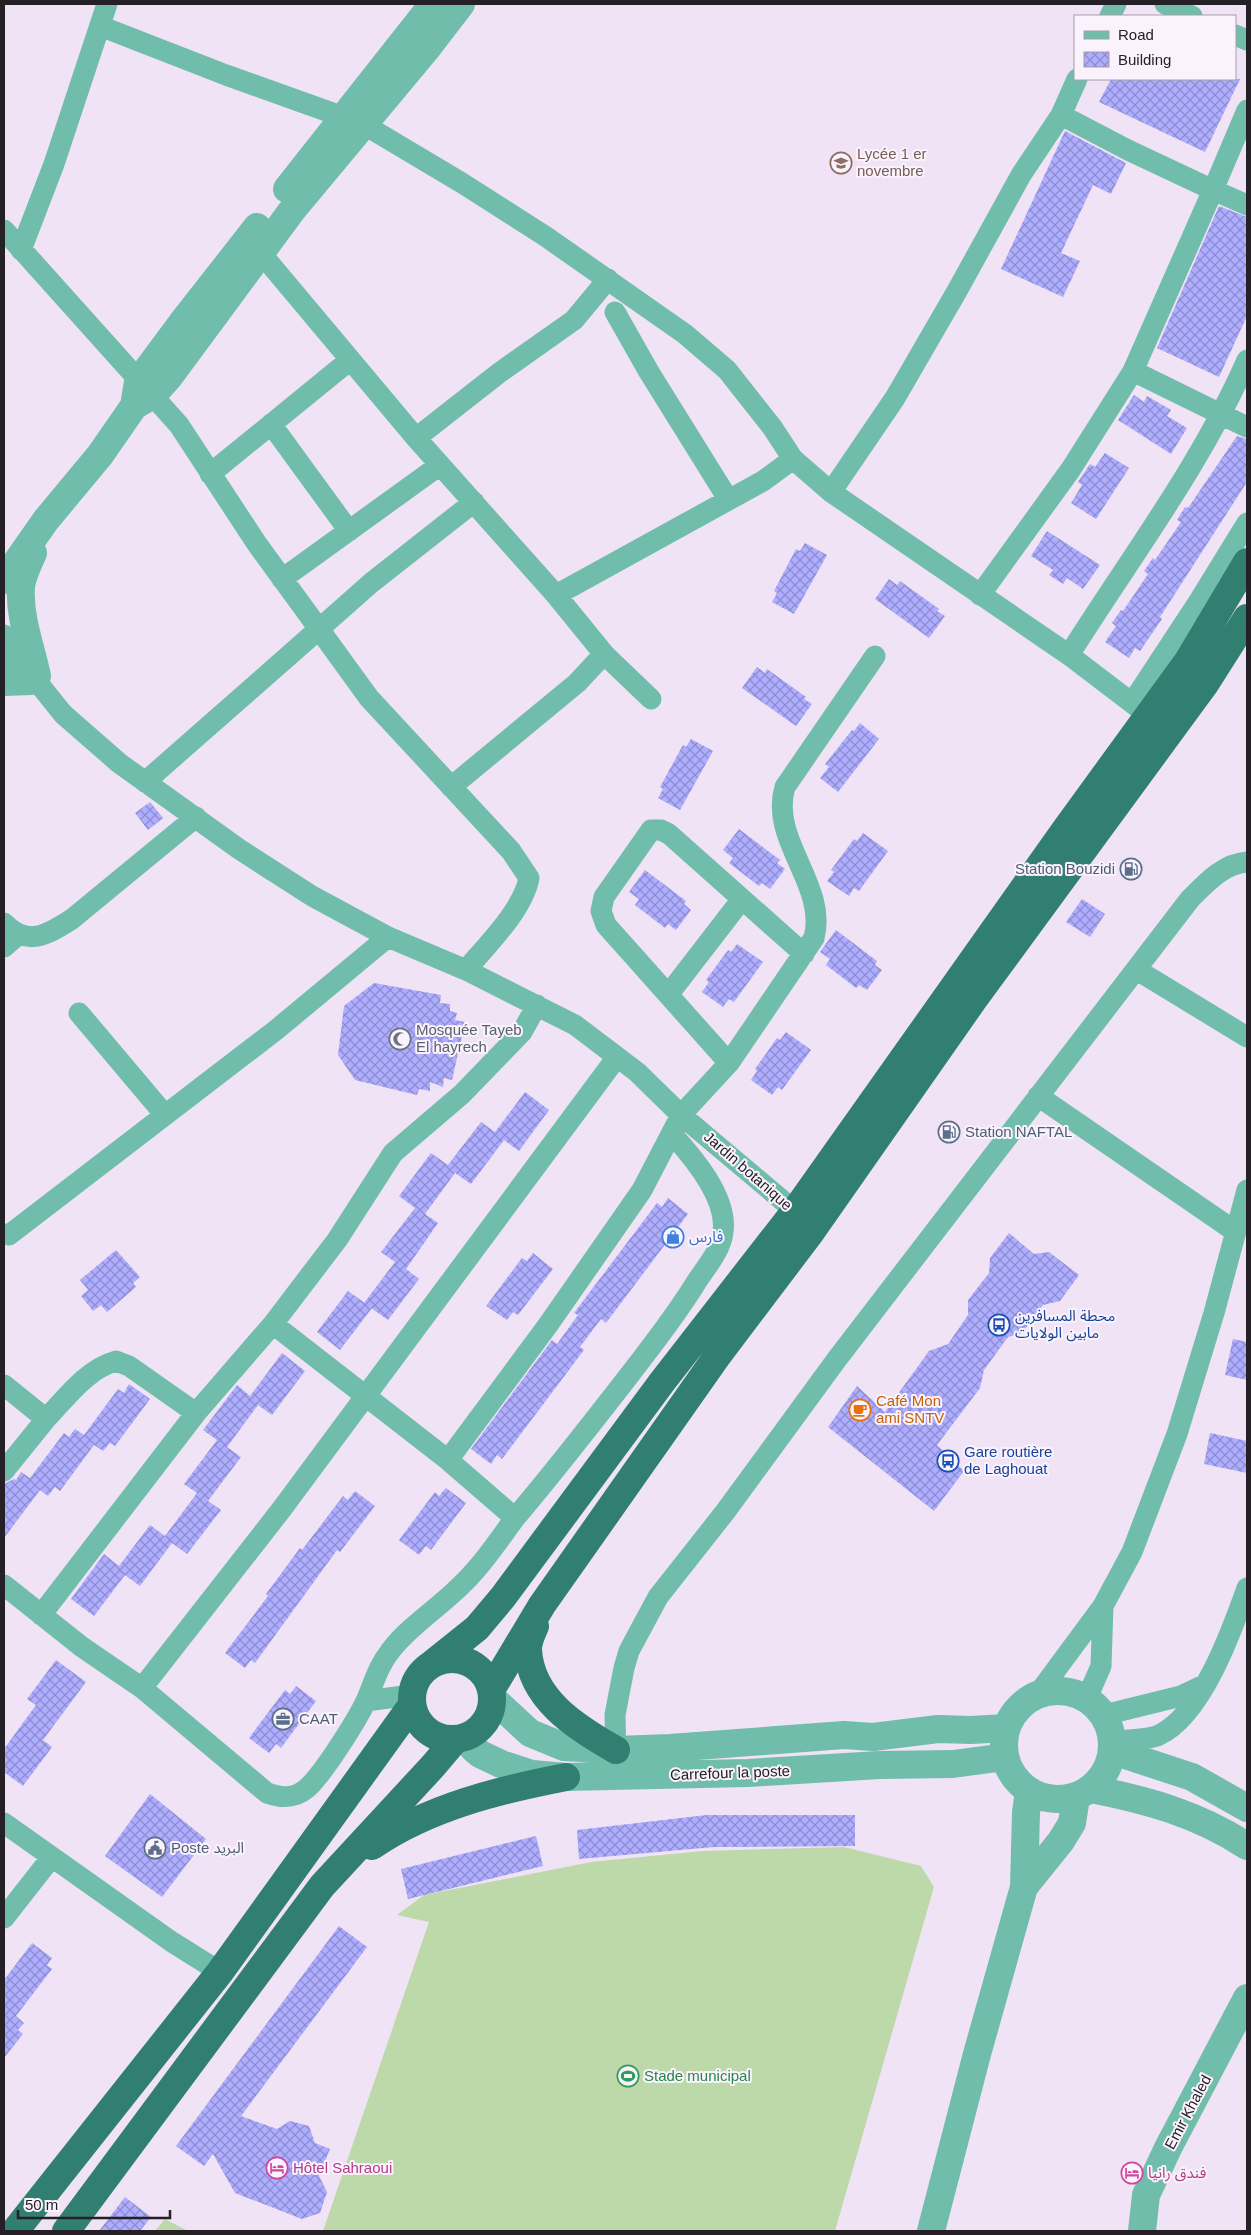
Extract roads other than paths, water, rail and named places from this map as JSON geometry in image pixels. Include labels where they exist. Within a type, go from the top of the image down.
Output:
[{"type":"highway","points":[[411,1700],[415,1716],[426,1730],[443,1739],[461,1738],[477,1731],[486,1722],[491,1711],[492,1694],[542,1606],[718,1355],[803,1222],[1059,838],[1141,709],[1188,661],[1247,562]]},
{"type":"highway","points":[[15,2231],[220,1972],[411,1700],[416,1679],[477,1628],[503,1597],[662,1382],[803,1222],[974,999],[1205,684],[1247,618]]},
{"type":"highway","points":[[542,1606],[528,1647],[530,1660],[540,1686],[552,1704],[568,1720],[587,1734],[616,1763]]},
{"type":"highway","name":"Carrefour la poste","points":[[432,1664],[456,1659],[468,1662],[479,1669],[487,1679],[492,1694]]},
{"type":"highway","points":[[66,2231],[322,1886],[461,1738]]},
{"type":"highway","points":[[322,1886],[370,1847],[411,1823],[489,1794],[566,1777]]},
{"type":"street","points":[[21,250],[54,164],[107,4]]},
{"type":"street","points":[[142,394],[219,310],[354,120],[433,4]]},
{"type":"street","points":[[7,569],[100,454],[142,394],[181,324],[354,120],[428,47],[461,4]]},
{"type":"street","points":[[1165,4],[1190,15]]},
{"type":"street","points":[[100,26],[226,75],[354,120],[462,183],[608,279],[685,334],[727,370],[772,427],[793,459],[831,492],[1069,655],[1141,709],[1199,601],[1247,523]]},
{"type":"street","points":[[831,492],[895,398],[1021,175],[1061,115],[1077,80]]},
{"type":"street","points":[[980,595],[1071,469],[1133,371],[1247,110]]},
{"type":"street","points":[[1061,115],[1128,150],[1247,205]]},
{"type":"street","points":[[4,230],[142,394],[179,425],[210,474],[282,578],[369,698],[511,851],[529,878],[527,890],[508,919],[466,970]]},
{"type":"street","points":[[260,252],[416,438],[556,595],[604,654],[651,699]]},
{"type":"street","points":[[416,438],[499,373],[574,320],[608,279]]},
{"type":"street","points":[[574,320],[614,312],[640,302]]},
{"type":"street","points":[[614,312],[728,499]]},
{"type":"street","points":[[210,474],[350,360]]},
{"type":"street","points":[[1069,655],[1161,514],[1222,414],[1247,360]]},
{"type":"street","points":[[1133,371],[1247,427]]},
{"type":"street","points":[[271,424],[349,531]]},
{"type":"street","points":[[556,595],[763,481],[793,459]]},
{"type":"street","points":[[282,578],[440,465]]},
{"type":"street","points":[[146,782],[371,583],[474,502]]},
{"type":"street","points":[[36,680],[23,616],[22,585],[46,520]]},
{"type":"street","name":"Jardin botanique","points":[[4,635],[63,714],[96,745],[146,782],[312,896],[388,937],[466,970],[575,1025],[637,1072],[681,1114],[803,1222]]},
{"type":"street","points":[[451,787],[577,683],[604,654]]},
{"type":"street","points":[[448,1460],[520,1363],[642,1190],[681,1114],[729,1063],[814,938],[818,926],[816,907],[786,828],[781,799],[785,787],[875,656]]},
{"type":"street","points":[[4,662],[36,680]]},
{"type":"street","points":[[4,682],[36,680]]},
{"type":"street","points":[[9,934],[25,937],[40,936],[72,919],[196,817]]},
{"type":"street","points":[[729,1063],[606,925],[601,911],[604,897],[651,830],[661,830],[669,834],[804,954]]},
{"type":"street","points":[[616,1763],[615,1715],[624,1668],[629,1651],[658,1597],[724,1512],[837,1359],[1190,899],[1214,875],[1237,863],[1247,862]]},
{"type":"street","points":[[668,995],[742,899]]},
{"type":"street","points":[[4,1234],[9,1234],[276,1030],[388,937]]},
{"type":"street","points":[[1137,970],[1247,1037]]},
{"type":"street","points":[[41,1614],[196,1413],[273,1324],[337,1240],[393,1153],[462,1094],[522,1032],[537,1005]]},
{"type":"street","points":[[79,1014],[165,1114]]},
{"type":"street","points":[[142,1688],[275,1518],[617,1057]]},
{"type":"street","points":[[1038,1096],[1236,1232]]},
{"type":"street","points":[[4,1585],[82,1647],[142,1688],[267,1794],[277,1797],[288,1797],[308,1788],[336,1750],[366,1701],[373,1680],[390,1650],[402,1637],[469,1578],[515,1518],[570,1453],[681,1307],[720,1246],[723,1231],[723,1215],[710,1185],[693,1157],[672,1134]]},
{"type":"street","points":[[1247,1190],[1177,1434],[1132,1552],[1103,1606],[1038,1694],[1019,1708],[1006,1728],[1003,1743],[1010,1771],[1018,1782],[1029,1791],[1044,1798],[1060,1800],[1084,1793],[1158,1804],[1187,1814],[1247,1846]]},
{"type":"street","points":[[273,1324],[448,1460],[515,1518]]},
{"type":"street","points":[[4,1472],[46,1419],[94,1371],[116,1361],[129,1366],[196,1413]]},
{"type":"street","points":[[4,1385],[46,1419]]},
{"type":"street","points":[[1113,1746],[1158,1736],[1184,1716],[1204,1685],[1230,1635],[1247,1588]]},
{"type":"street","points":[[1024,1888],[1061,1841],[1072,1823],[1084,1793],[1106,1773],[1113,1746],[1096,1707],[1103,1606]]},
{"type":"street","points":[[1038,1694],[1055,1690],[1072,1692],[1096,1707],[1182,1696],[1204,1685]]},
{"type":"street","name":"Carrefour la poste","points":[[492,1694],[530,1734],[616,1763],[748,1773],[953,1764],[1005,1757]]},
{"type":"street","points":[[366,1701],[411,1700]]},
{"type":"street","name":"Carrefour la poste","points":[[461,1738],[480,1754],[501,1764],[532,1774],[566,1777],[616,1763],[777,1741],[844,1735],[873,1736],[938,1730],[1006,1728]]},
{"type":"street","points":[[1113,1746],[1192,1777],[1247,1808]]},
{"type":"street","points":[[930,2231],[1024,1888],[1026,1813],[1029,1791]]},
{"type":"street","points":[[4,1823],[172,1942],[220,1972]]},
{"type":"street","points":[[4,1918],[51,1858]]},
{"type":"street","name":"Emir Khaled","points":[[1142,2231],[1146,2195],[1168,2148],[1247,1998]]},
{"type":"place","name":"Lycée 1 er novembre","points":[[841,163]]},
{"type":"place","name":"Station Bouzidi","points":[[1131,869]]},
{"type":"place","name":"Mosquée Tayeb El hayrech","points":[[400,1039]]},
{"type":"place","name":"Station NAFTAL","points":[[949,1132]]},
{"type":"place","name":"فارس","points":[[673,1237]]},
{"type":"place","name":"محطة المسافرين مابين الولايات","points":[[999,1325]]},
{"type":"place","name":"Café Mon ami SNTV","points":[[860,1410]]},
{"type":"place","name":"Gare routière de Laghouat","points":[[948,1461]]},
{"type":"place","name":"CAAT","points":[[283,1719]]},
{"type":"place","name":"Poste البريد","points":[[155,1848]]},
{"type":"place","name":"Stade municipal","points":[[628,2076]]},
{"type":"place","name":"Hôtel Sahraoui","points":[[277,2168]]},
{"type":"place","name":"فندق رانيا","points":[[1132,2173]]}]
